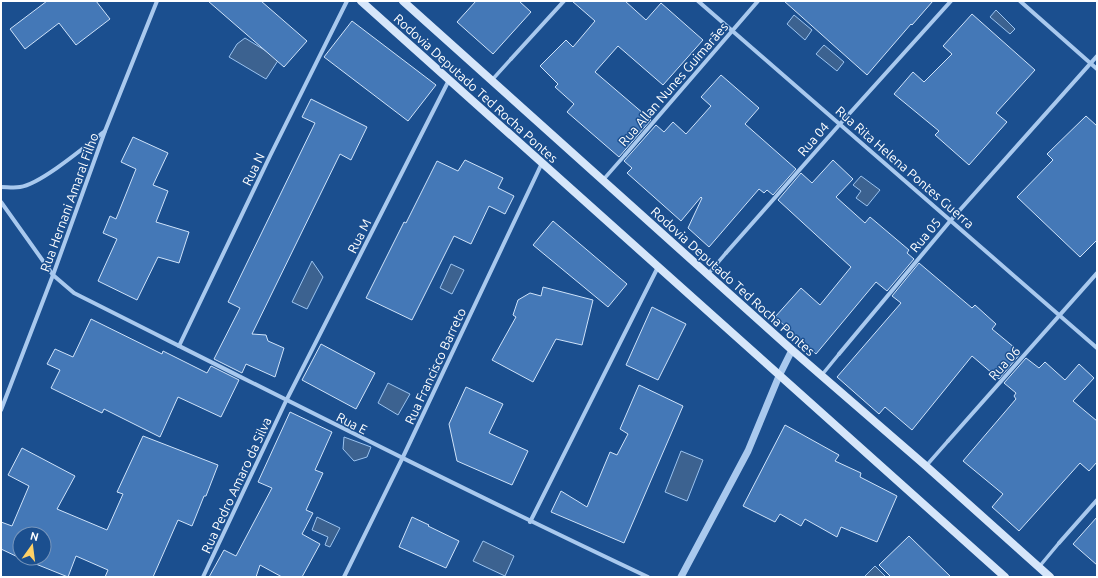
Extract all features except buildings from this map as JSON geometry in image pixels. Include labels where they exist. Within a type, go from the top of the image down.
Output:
[{"type":"main road","name":"Rodovia Deputado Ted Rocha Pontes","points":[[361,1],[1005,577]]},
{"type":"main road","name":"Rodovia Deputado Ted Rocha Pontes","points":[[403,1],[821,376],[926,466],[1050,577]]},
{"type":"street","name":"Rua Hernani Amaral Filho","points":[[1,410],[54,275],[105,131],[157,1]]},
{"type":"street","name":"Rua N","points":[[179,346],[270,156],[347,1]]},
{"type":"street","points":[[492,80],[564,1]]},
{"type":"street","name":"Rua Rita Helena Pontes Guerra","points":[[698,1],[1097,348]]},
{"type":"street","name":"Rua Allan Nunes Guimarães","points":[[603,180],[758,1]]},
{"type":"street","name":"Rua 04","points":[[708,274],[840,124],[952,1]]},
{"type":"street","points":[[1020,1],[1097,69]]},
{"type":"street","name":"Rua 05","points":[[821,376],[951,220],[1097,56]]},
{"type":"street","name":"Rua M","points":[[286,401],[449,80]]},
{"type":"street","points":[[1,187],[20,187],[38,180],[105,131]]},
{"type":"street","name":"Rua Francisco Barreto","points":[[344,577],[402,459],[542,163]]},
{"type":"street","name":"Rua E","points":[[1,202],[54,275],[74,293],[402,459],[530,522],[648,577]]},
{"type":"street","points":[[530,522],[658,267]]},
{"type":"street","name":"Rua 06","points":[[926,466],[1097,273]]},
{"type":"street","points":[[681,577],[748,451],[779,376],[792,350]]},
{"type":"street","name":"Rua Pedro Amaro da Silva","points":[[203,577],[286,401]]},
{"type":"street","points":[[1039,567],[1097,500]]},
{"type":"water","points":[[996,10],[1015,29],[1010,34],[990,17]]},
{"type":"water","points":[[794,15],[812,30],[805,40],[787,24]]},
{"type":"water","points":[[245,38],[279,59],[266,79],[229,57],[237,44]]},
{"type":"water","points":[[824,45],[844,62],[837,71],[816,54]]},
{"type":"water","points":[[861,176],[880,190],[867,206],[856,198],[861,191],[853,185]]},
{"type":"water","points":[[312,261],[323,277],[307,309],[292,302]]},
{"type":"water","points":[[451,264],[464,270],[452,294],[440,288]]},
{"type":"water","points":[[388,383],[410,394],[398,415],[378,403]]},
{"type":"water","points":[[344,437],[371,447],[367,457],[354,461],[343,449]]},
{"type":"water","points":[[681,451],[703,460],[687,501],[665,492]]},
{"type":"water","points":[[317,517],[340,528],[330,547],[325,545],[328,537],[312,530]]},
{"type":"water","points":[[483,541],[514,556],[505,576],[473,561]]},
{"type":"water","points":[[875,566],[886,577],[864,577]]}]
